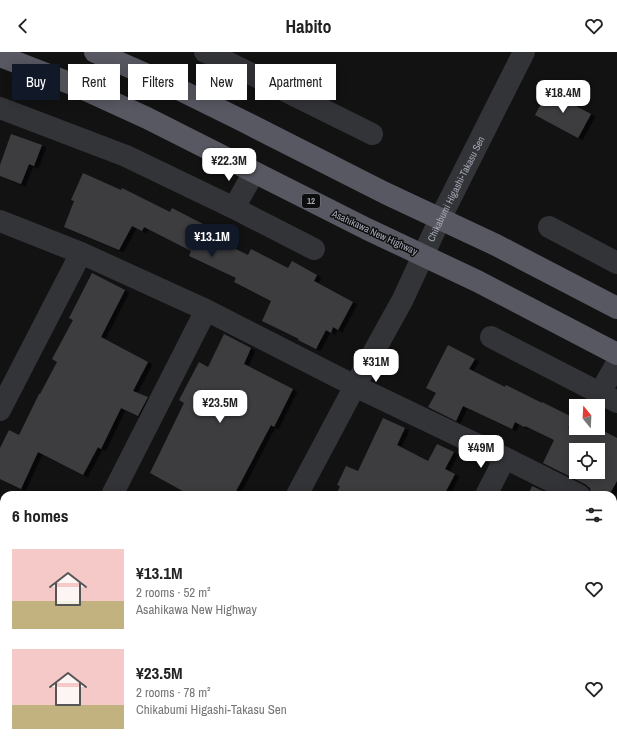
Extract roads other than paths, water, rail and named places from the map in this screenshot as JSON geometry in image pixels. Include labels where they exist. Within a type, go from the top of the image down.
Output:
[{"type":"highway","points":[[95,52],[166,83],[386,193],[496,245],[617,308]]},
{"type":"highway","name":"Asahikawa New Highway","points":[[0,56],[77,86],[147,118],[367,229],[477,280],[617,354]]},
{"type":"street","points":[[205,52],[372,134]]},
{"type":"street","name":"Chikabumi Higashi-Takasu Sen","points":[[299,491],[403,299],[440,219],[524,52]]},
{"type":"street","points":[[0,108],[126,156],[234,208],[314,249]]},
{"type":"street","points":[[234,208],[254,172]]},
{"type":"street","points":[[0,221],[81,252],[206,310],[355,386],[571,491]]},
{"type":"street","points":[[549,228],[617,263]]},
{"type":"street","points":[[0,410],[81,252]]},
{"type":"street","points":[[114,491],[206,310]]},
{"type":"street","points":[[492,337],[608,398],[617,363]]},
{"type":"street","points":[[488,491],[505,458]]}]
